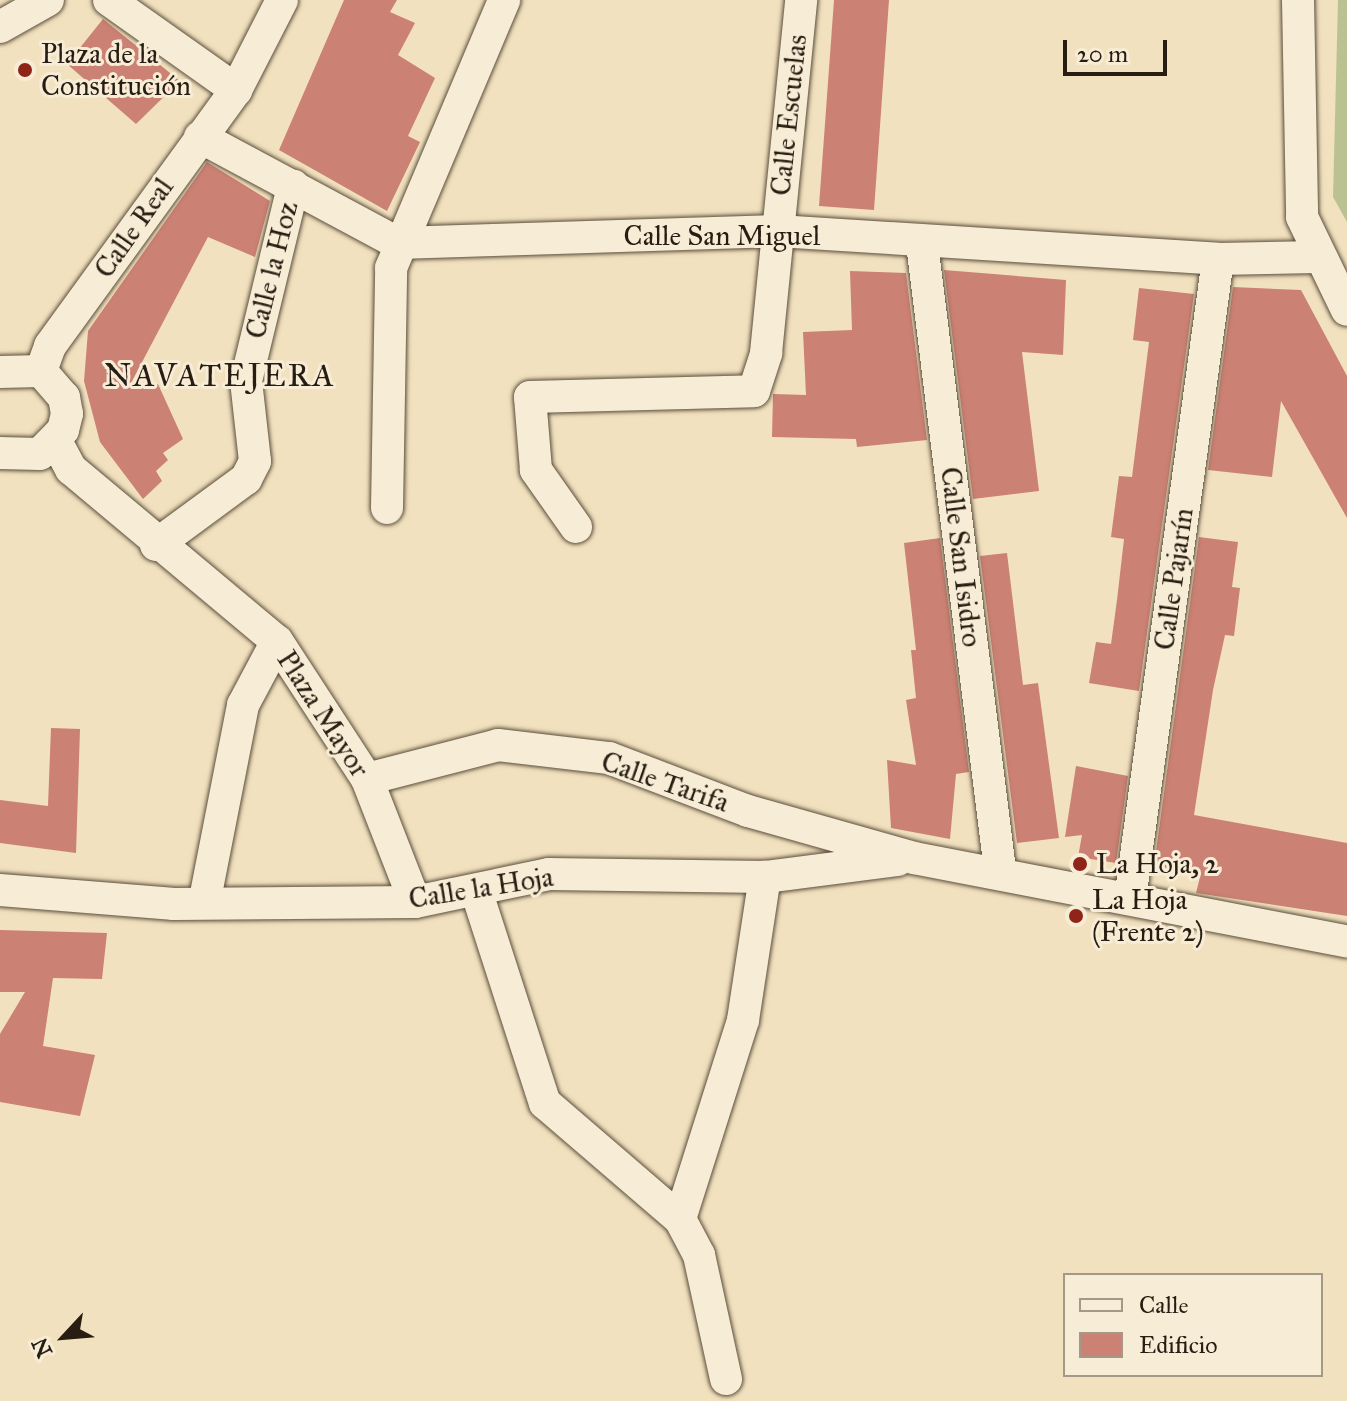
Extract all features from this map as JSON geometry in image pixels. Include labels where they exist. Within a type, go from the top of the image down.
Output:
[{"type":"street","points":[[0,27],[48,0]]},
{"type":"street","points":[[109,0],[236,90],[282,0]]},
{"type":"street","points":[[387,508],[391,268],[398,243],[504,0]]},
{"type":"street","name":"Calle Escuelas","points":[[576,527],[536,470],[530,397],[754,391],[766,353],[801,0]]},
{"type":"street","points":[[1298,0],[1296,172],[1317,257],[1347,310]]},
{"type":"street","name":"Calle Real","points":[[41,371],[50,346],[236,90]]},
{"type":"street","points":[[200,137],[398,243]]},
{"type":"street","name":"Calle la Hoz","points":[[156,545],[246,479],[255,461],[246,381],[293,186]]},
{"type":"street","name":"Calle San Miguel","points":[[398,243],[778,231],[922,244],[1218,259],[1317,257]]},
{"type":"street","name":"Calle San Isidro","points":[[922,244],[1000,870]]},
{"type":"street","name":"Calle Pajarín","points":[[1130,899],[1218,259]]},
{"type":"street","points":[[0,372],[41,371],[64,397],[56,441],[71,469],[156,545],[277,641]]},
{"type":"street","points":[[3,461],[40,454],[56,441]]},
{"type":"street","name":"Plaza Mayor","points":[[205,899],[243,705],[277,641],[367,779],[415,902]]},
{"type":"street","name":"Calle Tarifa","points":[[367,779],[498,745],[609,758],[748,811],[914,858]]},
{"type":"street","points":[[914,858],[1000,870],[1347,941]]},
{"type":"street","name":"Calle la Hoja","points":[[0,890],[174,904],[205,899],[415,902],[549,874],[765,877],[914,858]]},
{"type":"street","points":[[680,1219],[743,1020],[765,877]]},
{"type":"street","points":[[476,890],[545,1103],[680,1219],[699,1255],[726,1379]]},
{"type":"green space","points":[[1338,0],[1347,0],[1347,222],[1333,197]]},
{"type":"building","points":[[344,0],[397,0],[390,12],[415,23],[398,55],[435,78],[408,136],[420,142],[387,211],[279,150]]},
{"type":"building","points":[[834,0],[889,0],[874,210],[819,206]]},
{"type":"building","points":[[103,19],[180,81],[136,124],[67,64]]},
{"type":"building","points":[[207,162],[270,201],[255,257],[208,237],[131,383],[158,384],[183,439],[163,453],[168,460],[156,471],[162,481],[143,499],[100,442],[84,381],[88,331]]},
{"type":"building","points":[[944,270],[1066,280],[1063,355],[1022,352],[1039,491],[973,499]]},
{"type":"building","points":[[850,271],[906,273],[927,440],[857,447],[856,439],[772,437],[773,394],[806,395],[803,332],[852,330]]},
{"type":"building","points":[[1233,287],[1301,290],[1347,376],[1347,518],[1281,401],[1272,477],[1208,470]]},
{"type":"building","points":[[1139,288],[1194,294],[1139,691],[1089,683],[1096,642],[1111,644],[1117,600],[1124,539],[1111,537],[1119,476],[1132,477],[1149,342],[1133,340]]},
{"type":"building","points":[[1199,537],[1238,542],[1232,587],[1240,588],[1234,636],[1225,635],[1213,690],[1194,815],[1347,843],[1347,916],[1196,893],[1201,873],[1154,866]]},
{"type":"building","points":[[940,538],[969,772],[956,774],[950,839],[891,828],[887,760],[916,765],[906,700],[916,698],[911,650],[916,650],[904,543]]},
{"type":"building","points":[[1007,553],[1023,685],[1038,683],[1059,838],[1017,843],[980,556]]},
{"type":"building","points":[[51,728],[80,729],[76,853],[0,843],[0,800],[48,806]]},
{"type":"building","points":[[1076,766],[1128,776],[1116,863],[1078,857],[1082,835],[1065,837]]},
{"type":"building","points":[[0,930],[107,933],[102,979],[53,978],[43,1046],[95,1055],[80,1116],[0,1102],[0,1034],[25,992],[0,992]]},
{"type":"place","name":"Plaza de la Constitución","points":[[25,70]]},
{"type":"place","name":"La Hoja, 2","points":[[1080,864]]},
{"type":"place","name":"La Hoja (Frente 2)","points":[[1076,916]]},
{"type":"district","name":"NAVATEJERA","points":[[220,376]]}]
